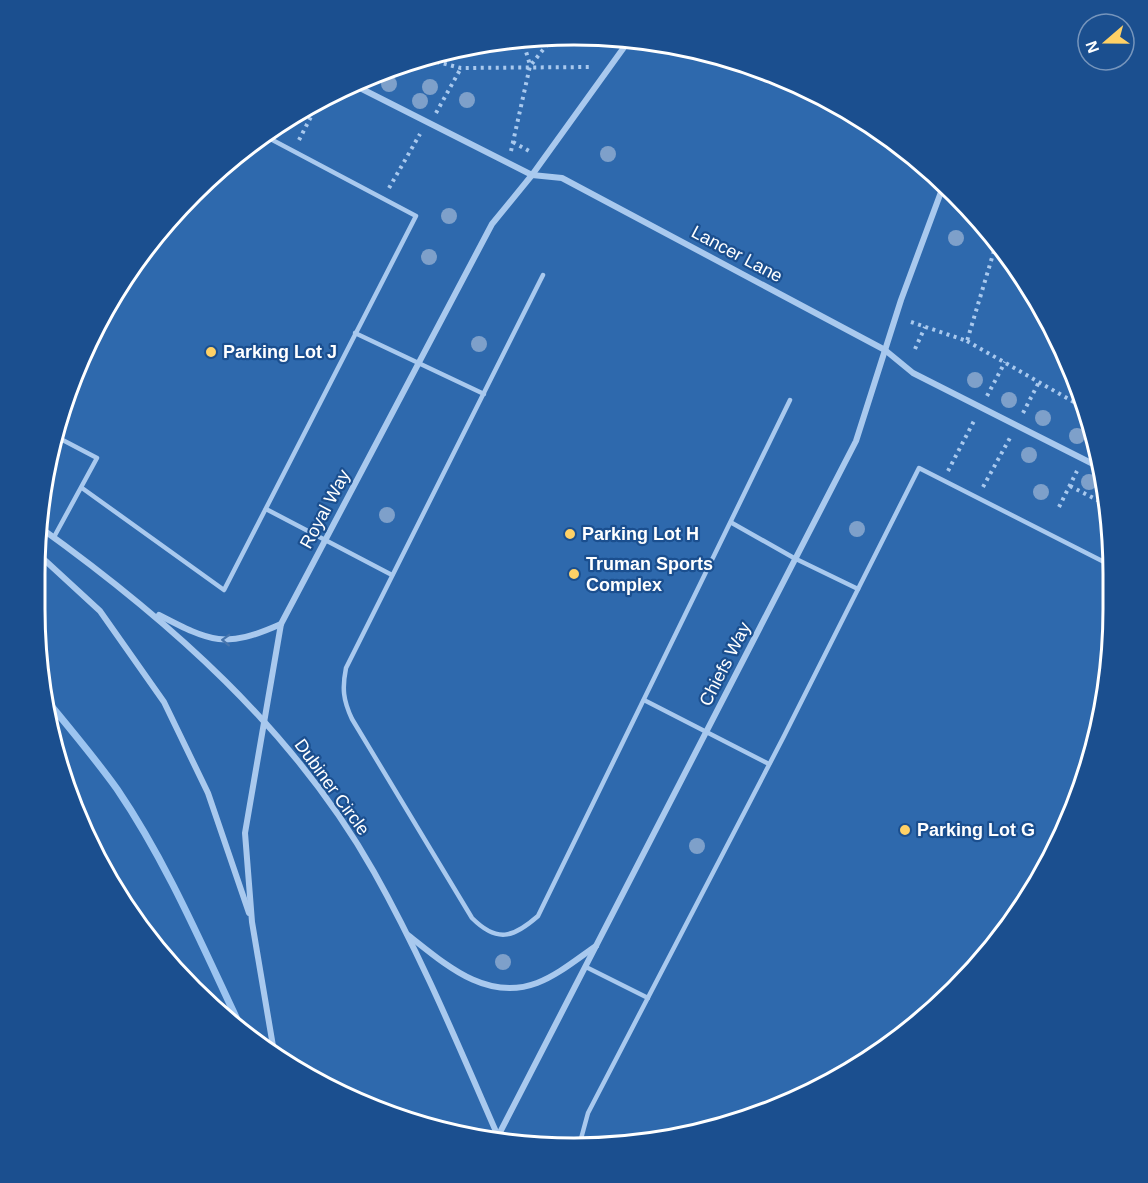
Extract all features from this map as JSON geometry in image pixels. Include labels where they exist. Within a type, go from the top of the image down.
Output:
[{"type":"street","name":"Royal Way","points":[[273,1044],[252,922],[245,833],[282,624],[492,224],[532,175],[624,48]]},
{"type":"street","name":"Lancer Lane","points":[[363,89],[532,175],[562,178],[885,350],[913,373],[1091,463]]},
{"type":"street","name":"Chiefs Way","points":[[500,1132],[856,441],[885,350],[941,193]]},
{"type":"street","name":"Dubiner Circle","points":[[47,532],[146,609],[210,666],[263,721],[318,787],[373,870],[405,932],[493,1131]]},
{"type":"street","points":[[45,561],[100,611],[165,702],[207,793],[252,922]]},
{"type":"street","points":[[146,609],[197,636],[222,641],[239,640],[282,624]]},
{"type":"street","points":[[405,932],[471,980],[503,987],[537,983],[597,945]]},
{"type":"lane","points":[[82,488],[224,590],[416,216],[272,140]]},
{"type":"lane","points":[[543,275],[346,668],[342,687],[344,703],[472,918],[485,931],[503,936],[521,931],[538,915],[732,523],[790,400]]},
{"type":"lane","points":[[356,333],[483,394]]},
{"type":"lane","points":[[54,537],[97,458],[62,440]]},
{"type":"lane","points":[[581,1138],[588,1113],[770,764],[919,468],[1103,561]]},
{"type":"lane","points":[[266,509],[393,575]]},
{"type":"lane","points":[[732,523],[794,558],[858,589]]},
{"type":"lane","points":[[644,700],[706,734],[770,764]]},
{"type":"lane","points":[[586,967],[648,999]]},
{"type":"path","points":[[511,153],[530,66],[546,46]]},
{"type":"path","points":[[525,48],[530,66]]},
{"type":"path","points":[[439,62],[461,68],[590,67]]},
{"type":"path","points":[[436,114],[461,68]]},
{"type":"path","points":[[294,152],[312,115]]},
{"type":"path","points":[[383,198],[420,134]]},
{"type":"path","points":[[513,142],[530,151]]},
{"type":"path","points":[[967,340],[994,252]]},
{"type":"path","points":[[911,322],[967,340],[1074,402]]},
{"type":"path","points":[[915,349],[925,327]]},
{"type":"path","points":[[986,398],[1005,362]]},
{"type":"path","points":[[1022,416],[1040,382]]},
{"type":"path","points":[[943,481],[976,418]]},
{"type":"path","points":[[977,498],[1011,435]]},
{"type":"path","points":[[1059,507],[1077,471]]},
{"type":"path","points":[[1070,486],[1097,500]]},
{"type":"shaded area","name":"Truman Sports Complex","points":[[539,46],[609,46],[643,50],[677,55],[744,73],[776,85],[838,116],[868,134],[923,176],[972,225],[994,252],[1014,280],[1048,340],[1063,372],[1085,437],[1093,471],[1102,539],[1102,644],[1093,712],[1075,779],[1063,811],[1032,874],[994,931],[972,958],[923,1007],[896,1029],[868,1049],[808,1083],[776,1098],[711,1120],[677,1128],[609,1137],[539,1137],[505,1133],[471,1128],[404,1110],[372,1098],[309,1067],[252,1029],[225,1007],[176,958],[154,931],[134,903],[100,843],[85,811],[63,746],[55,712],[46,644],[46,539],[55,471],[73,404],[85,372],[116,309],[154,252],[176,225],[225,176],[252,154],[280,134],[340,100],[372,85],[437,63],[471,55]]},
{"type":"waterway","points":[[55,711],[117,789],[153,847],[235,1015]]},
{"type":"place","name":"Parking Lot J","points":[[211,352]]},
{"type":"place","name":"Parking Lot H","points":[[570,534]]},
{"type":"place","name":"Truman Sports Complex","points":[[574,574]]},
{"type":"place","name":"Parking Lot G","points":[[905,830]]}]
